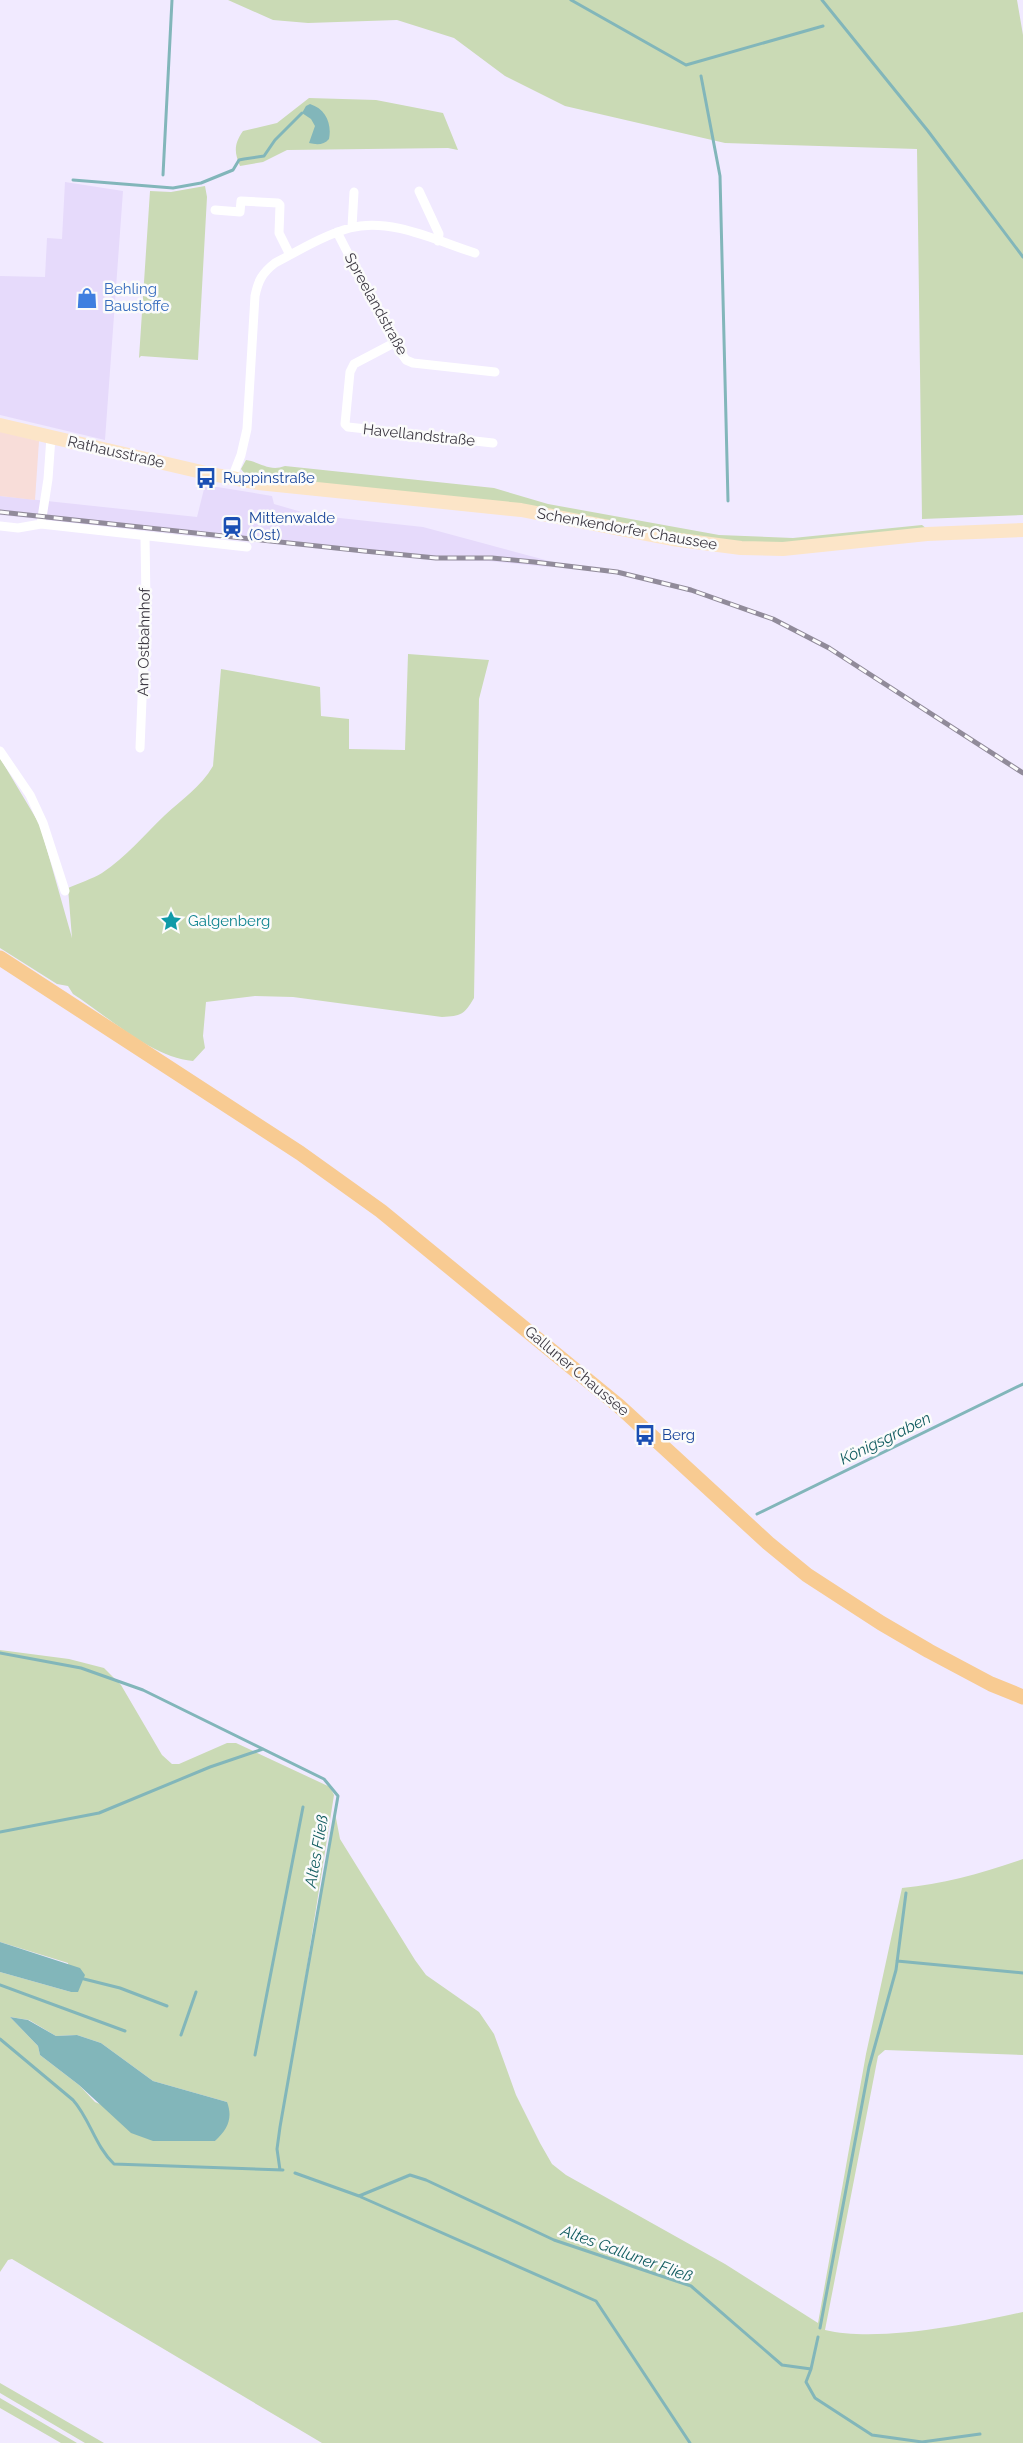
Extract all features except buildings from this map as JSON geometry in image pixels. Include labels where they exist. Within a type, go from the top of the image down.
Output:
[{"type":"main road","name":"Rathausstraße","points":[[0,425],[232,478]]},
{"type":"main road","name":"Schenkendorfer Chaussee","points":[[232,478],[288,487],[521,510],[672,539],[741,548],[783,549],[927,534],[1023,530]]},
{"type":"main road","name":"Galluner Chaussee","points":[[0,958],[340,1181],[381,1211],[656,1438],[768,1543],[807,1575],[880,1623],[937,1656],[991,1684],[1023,1697]]},
{"type":"street","points":[[419,191],[439,234],[438,241]]},
{"type":"street","points":[[352,227],[354,192]]},
{"type":"street","points":[[215,210],[240,212],[241,201],[278,203],[280,205],[279,233],[290,255]]},
{"type":"street","points":[[232,478],[241,455],[247,429],[260,276],[290,255],[352,227],[390,227],[475,253]]},
{"type":"street","name":"Spreelandstraße","points":[[337,232],[394,343],[406,360],[413,363],[495,372]]},
{"type":"street","name":"Havellandstraße","points":[[394,343],[354,364],[350,372],[345,424],[348,427],[493,443]]},
{"type":"street","points":[[41,524],[48,479],[51,437]]},
{"type":"street","points":[[0,526],[18,528],[41,524],[247,547]]},
{"type":"street","name":"Am Ostbahnhof","points":[[140,748],[146,602],[145,536]]},
{"type":"street","points":[[0,751],[30,795],[43,824],[64,891]]},
{"type":"shaded area","points":[[228,0],[1017,0],[1023,35],[1023,515],[922,519],[917,149],[725,143],[565,106],[505,76],[454,38],[397,20],[308,23],[273,20]]},
{"type":"shaded area","points":[[309,98],[376,100],[443,113],[458,150],[448,148],[287,150],[263,162],[240,166],[236,148],[243,131],[277,123]]},
{"type":"shaded area","points":[[310,104],[324,113],[329,123],[329,139],[323,143],[309,143],[315,126],[311,119],[302,113]]},
{"type":"shaded area","points":[[65,182],[123,191],[105,440],[0,415],[0,276],[45,277],[47,238],[62,239]]},
{"type":"shaded area","points":[[205,186],[207,197],[198,360],[141,356],[139,358],[150,191],[171,192]]},
{"type":"shaded area","points":[[0,431],[39,441],[35,500],[0,496]]},
{"type":"shaded area","points":[[246,460],[274,468],[285,466],[494,488],[548,504],[719,535],[793,538],[922,525],[927,529],[783,543],[741,543],[258,477],[245,474],[241,469]]},
{"type":"shaded area","points":[[205,485],[272,496],[274,504],[312,515],[423,527],[549,561],[548,567],[488,561],[436,560],[0,515],[0,496],[197,517]]},
{"type":"shaded area","points":[[408,654],[489,660],[479,699],[474,998],[461,1014],[442,1017],[293,997],[255,996],[206,1002],[203,1036],[205,1048],[193,1061],[178,1058],[146,1044],[73,994],[68,986],[57,984],[0,948],[0,758],[40,825],[72,938],[68,888],[111,867],[197,787],[213,766],[221,669],[320,687],[321,716],[349,719],[349,749],[405,750]]},
{"type":"shaded area","points":[[0,1650],[69,1659],[104,1668],[121,1685],[162,1755],[172,1764],[179,1764],[227,1743],[236,1743],[330,1787],[334,1795],[294,2048],[335,1813],[340,1839],[415,1960],[426,1975],[479,2012],[494,2034],[516,2095],[552,2164],[566,2175],[725,2264],[818,2323],[866,2054],[902,1888],[963,1877],[1023,1859],[1023,2055],[885,2050],[878,2056],[825,2330],[871,2334],[897,2333],[977,2322],[1023,2312],[1023,2443],[322,2443],[12,2259],[8,2260],[0,2272],[0,1972],[71,1992],[68,1963],[0,1942]],"holes":[[[10,2017],[29,2020],[56,2036],[77,2035],[101,2043],[153,2081],[227,2102],[215,2141],[185,2140],[95,2102],[79,2085],[40,2055],[38,2046]]]},
{"type":"shaded area","points":[[0,1942],[80,1968],[85,1975],[78,1992],[0,1972]]},
{"type":"shaded area","points":[[10,2017],[28,2020],[56,2036],[77,2035],[101,2043],[153,2081],[227,2102],[229,2118],[226,2128],[215,2141],[153,2141],[131,2133],[79,2085],[40,2055],[38,2046]]},
{"type":"shaded area","points":[[0,2383],[104,2443],[85,2443],[0,2393]]},
{"type":"shaded area","points":[[0,2398],[77,2443],[61,2443],[0,2408]]},
{"type":"waterway","points":[[163,175],[172,0]]},
{"type":"waterway","points":[[571,0],[686,65],[823,26]]},
{"type":"waterway","points":[[822,0],[928,131],[1023,257]]},
{"type":"waterway","points":[[701,76],[720,176],[728,501]]},
{"type":"waterway","points":[[73,180],[173,188],[201,183],[233,170],[239,160],[264,156],[275,140],[302,113]]},
{"type":"waterway","name":"Königsgraben","points":[[757,1514],[1023,1384]]},
{"type":"waterway","name":"Altes Fließ","points":[[0,1653],[81,1668],[143,1690],[324,1779],[338,1796],[280,2127],[277,2149],[280,2170]]},
{"type":"waterway","points":[[0,1832],[99,1813],[210,1767],[263,1749]]},
{"type":"waterway","points":[[255,2055],[303,1807]]},
{"type":"waterway","points":[[820,2328],[869,2067],[896,1970],[906,1893]]},
{"type":"waterway","points":[[897,1961],[1023,1973]]},
{"type":"waterway","points":[[84,1979],[120,1988],[167,2006]]},
{"type":"waterway","points":[[0,1985],[125,2031]]},
{"type":"waterway","points":[[181,2035],[196,1992]]},
{"type":"waterway","name":"Altes Galluner Fließ","points":[[0,2039],[73,2100],[107,2157],[114,2164],[283,2170]]},
{"type":"waterway","name":"Altes Galluner Fließ","points":[[295,2173],[359,2196],[410,2175],[426,2180],[554,2240],[691,2286],[782,2365],[811,2369],[806,2382],[815,2398],[872,2435],[922,2442],[980,2434]]},
{"type":"waterway","name":"Altes Galluner Fließ","points":[[361,2197],[596,2301],[690,2443]]},
{"type":"waterway","points":[[811,2369],[818,2337]]},
{"type":"railway","points":[[0,512],[436,558],[492,558],[534,562],[617,572],[691,590],[773,619],[829,648],[1023,773]]},
{"type":"place","name":"Behling Baustoffe","points":[[87,298]]},
{"type":"place","name":"Ruppinstraße","points":[[206,478]]},
{"type":"place","name":"Mittenwalde (Ost)","points":[[232,527]]},
{"type":"place","name":"Galgenberg","points":[[171,921]]},
{"type":"place","name":"Berg","points":[[645,1435]]}]
